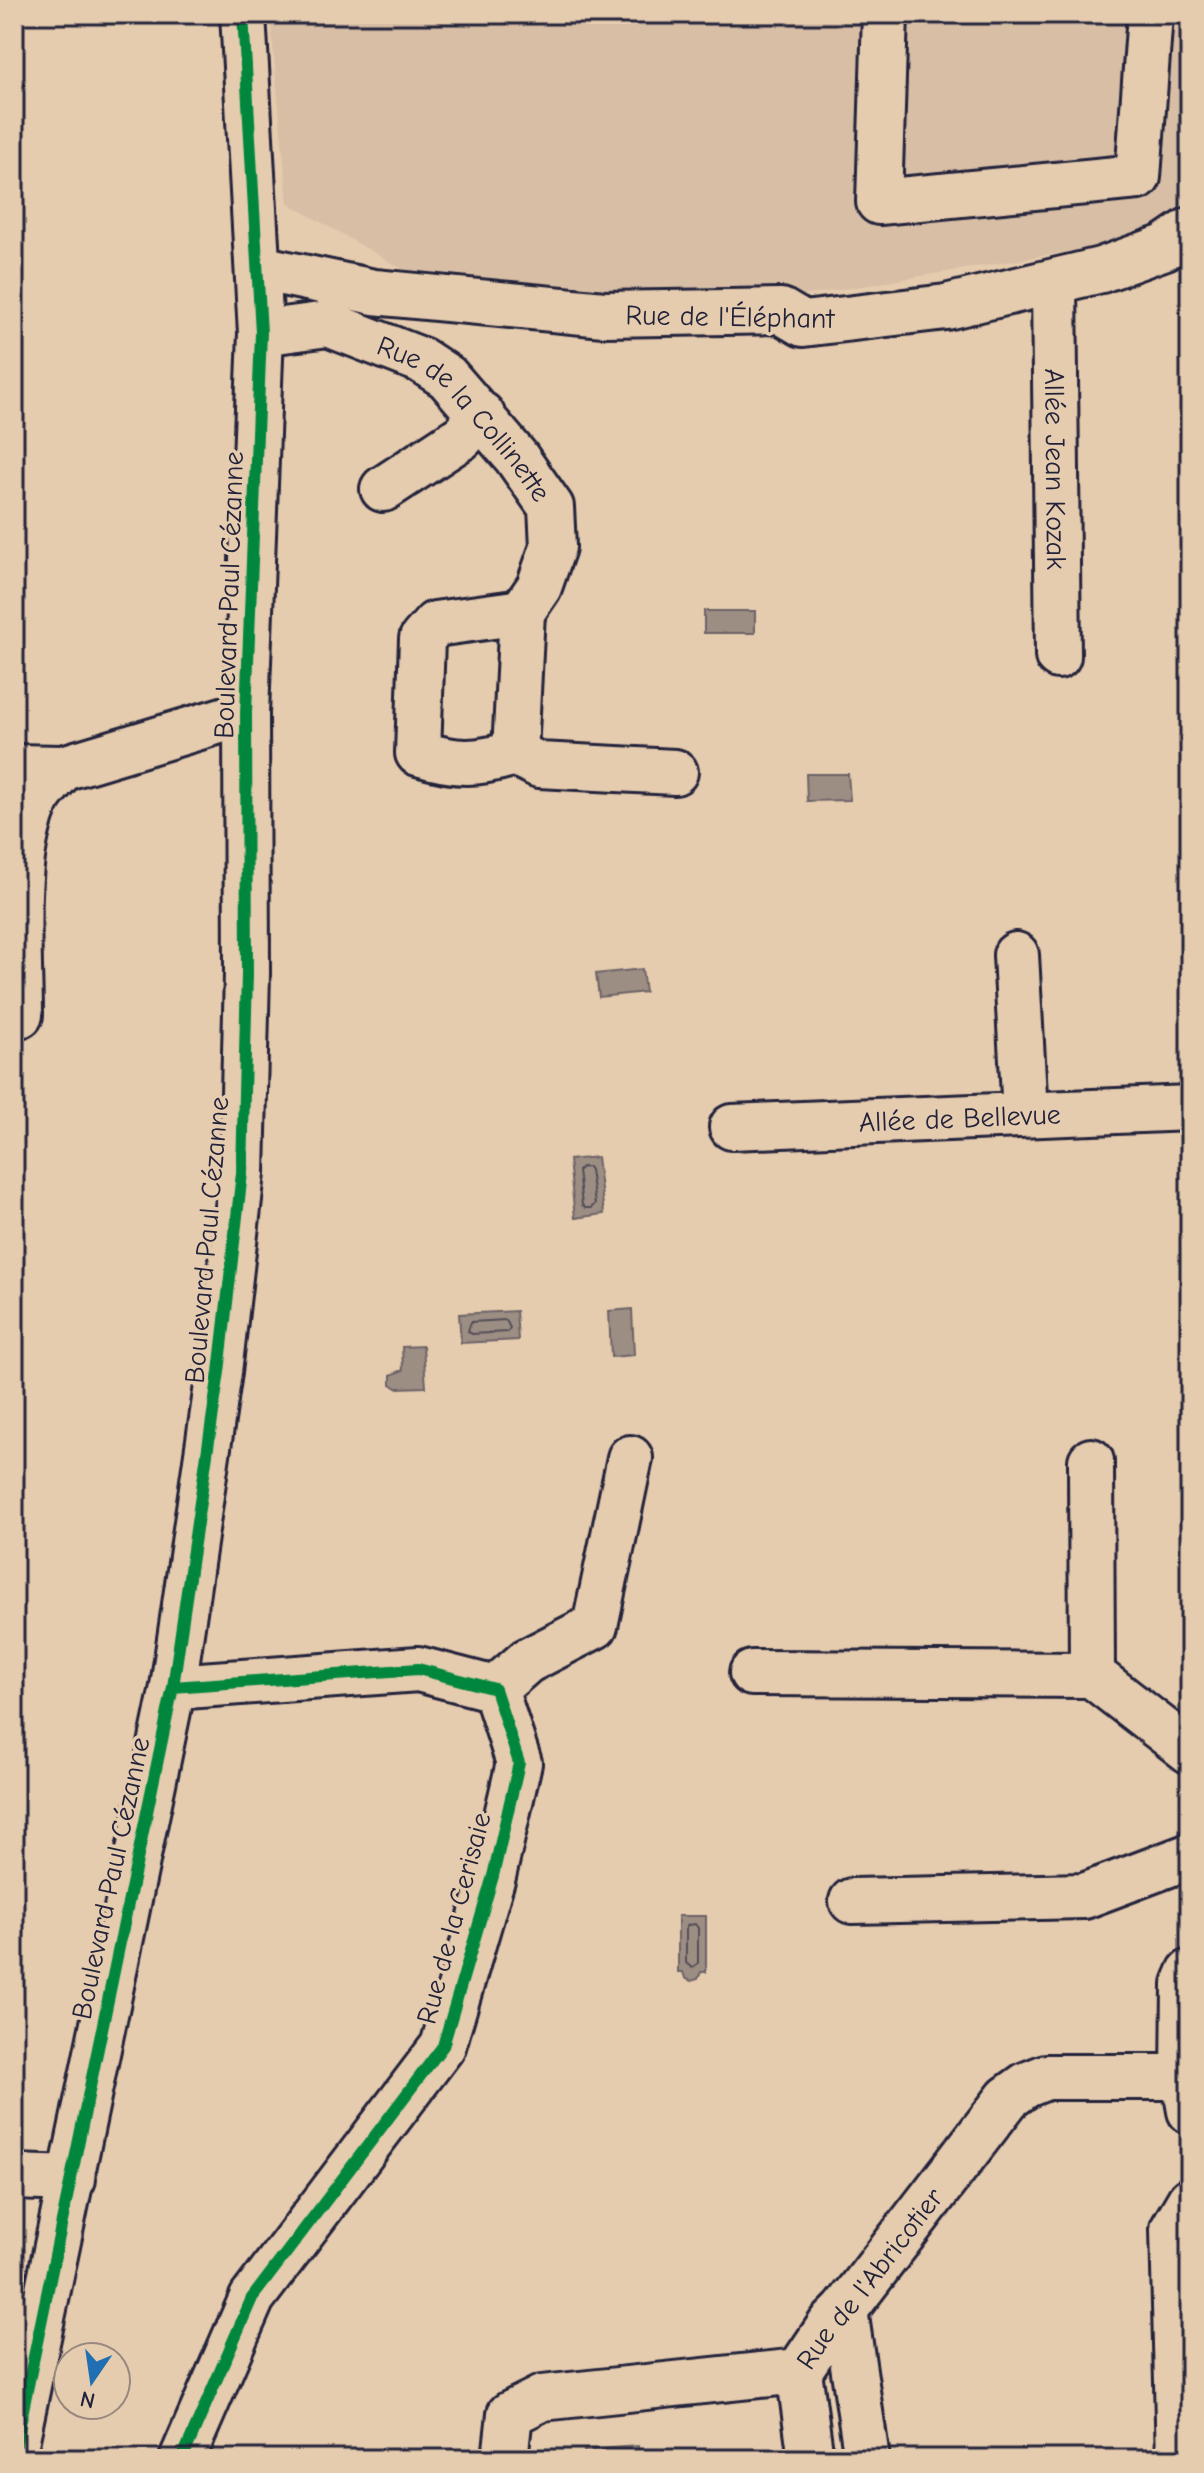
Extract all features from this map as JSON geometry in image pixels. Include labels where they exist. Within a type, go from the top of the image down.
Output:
[{"type":"street","name":"Boulevard Paul Cézanne","points":[[14,2453],[173,1687],[219,1372],[242,1173],[247,973],[246,713],[261,333],[243,14]]},
{"type":"street","points":[[885,14],[879,202],[1138,177],[1150,14]]},
{"type":"street","name":"Rue de l'Éléphant","points":[[259,268],[390,293],[604,314],[781,311],[803,324],[946,307],[1054,283],[1165,247],[1190,230]]},
{"type":"street","name":"Allée Jean Kozak","points":[[1054,283],[1058,656]]},
{"type":"street","name":"Rue de la Collinette","points":[[261,333],[328,324],[421,360],[447,377],[516,457],[551,507],[553,547],[539,587],[522,612]]},
{"type":"street","points":[[383,489],[462,437],[482,415]]},
{"type":"street","points":[[515,753],[522,612],[435,624],[422,639],[418,753],[441,760],[482,763],[515,753],[539,765],[675,772]]},
{"type":"street","points":[[14,767],[63,768],[246,713]]},
{"type":"street","points":[[20,1015],[20,885],[25,839],[39,797],[63,768]]},
{"type":"street","points":[[1016,955],[1025,1113]]},
{"type":"street","name":"Allée de Bellevue","points":[[732,1127],[1190,1108]]},
{"type":"street","points":[[173,1687],[418,1669],[495,1689],[527,1661],[595,1626],[630,1458]]},
{"type":"street","points":[[1091,1461],[1092,1675]]},
{"type":"street","points":[[752,1673],[1092,1675],[1190,1751]]},
{"type":"street","name":"Rue de la Cerisaie","points":[[182,2459],[252,2298],[443,2046],[493,1876],[519,1763],[495,1689]]},
{"type":"street","points":[[852,1901],[1084,1896],[1190,1856]]},
{"type":"street","points":[[1187,2094],[1185,1984],[1190,1972]]},
{"type":"street","name":"Rue de l'Abricotier","points":[[505,2459],[510,2414],[542,2398],[799,2371],[830,2325],[845,2310],[1008,2098],[1026,2085],[1046,2077],[1187,2094]]},
{"type":"street","points":[[14,2177],[73,2179]]},
{"type":"street","points":[[1179,2459],[1173,2229],[1190,2200]]},
{"type":"street","points":[[845,2310],[867,2459]]},
{"type":"street","points":[[799,2371],[811,2459]]},
{"type":"shaded area","points":[[270,14],[1190,14],[1190,215],[1113,244],[796,297],[570,296],[411,274],[288,203]]},
{"type":"water","points":[[704,611],[755,611],[755,633],[704,633]]},
{"type":"water","points":[[806,774],[848,774],[850,800],[807,801]]},
{"type":"water","points":[[642,969],[645,992],[599,997],[596,974]]},
{"type":"water","points":[[597,1157],[604,1214],[575,1218],[569,1160]]},
{"type":"water","points":[[632,1309],[634,1355],[611,1357],[609,1311]]},
{"type":"water","points":[[516,1311],[518,1340],[461,1343],[459,1314]]},
{"type":"water","points":[[423,1346],[426,1387],[397,1388],[391,1384],[391,1375],[403,1370],[402,1347]]},
{"type":"water","points":[[678,1916],[706,1916],[706,1972],[701,1972],[698,1979],[691,1981],[685,1978],[683,1972],[678,1972]]},
{"type":"water","points":[[638,2446],[639,2459],[585,2459],[584,2450]]},
{"type":"cycle path","points":[[14,2453],[173,1687],[219,1372],[242,1173],[247,973],[246,713],[261,333],[243,14]]},
{"type":"cycle path","points":[[173,1687],[418,1669],[495,1689],[519,1763],[493,1876],[443,2046],[252,2298],[182,2459]]}]
